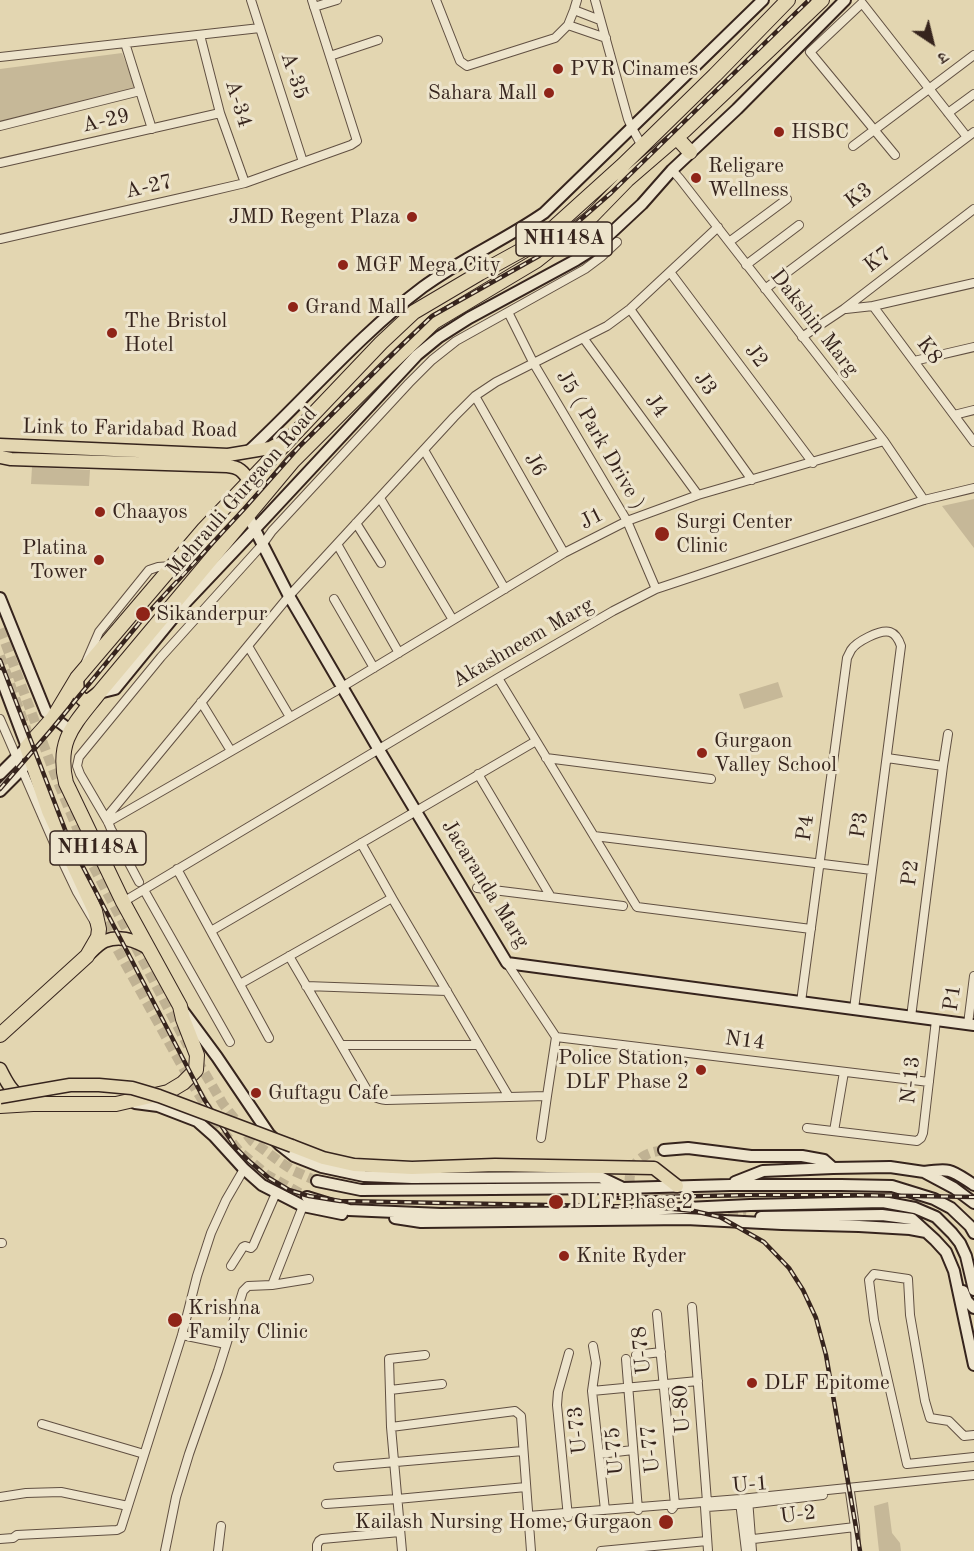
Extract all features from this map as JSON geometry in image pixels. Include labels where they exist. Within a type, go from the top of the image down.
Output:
[{"type":"highway","name":"Mehrauli Gurgaon Road","points":[[26,759],[79,676],[172,566],[204,529],[381,344],[414,312],[540,240],[624,165],[716,75],[788,0]]},
{"type":"highway","name":"Mehrauli Gurgaon Road","points":[[0,1106],[116,1104],[168,1092],[183,1083],[196,1070],[197,1055],[180,1006],[123,902],[66,783],[63,755],[70,730],[293,461],[434,322],[536,261],[590,218],[627,180],[677,138],[822,0]]},
{"type":"highway","points":[[716,75],[728,89]]},
{"type":"highway","points":[[677,138],[690,152]]},
{"type":"highway","name":"NH148A","points":[[0,1035],[87,956],[98,937],[99,928],[95,911],[26,759]]},
{"type":"main road","name":"Link to Faridabad Road","points":[[0,445],[228,454],[270,448],[293,437]]},
{"type":"main road","name":"Link to Faridabad Road","points":[[0,458],[227,466],[237,467],[250,482]]},
{"type":"main road","points":[[79,676],[78,694],[83,700],[89,700],[99,693]]},
{"type":"main road","points":[[87,956],[104,941],[123,938],[136,941],[147,948]]},
{"type":"main road","points":[[0,1069],[17,1095],[33,1104]]},
{"type":"main road","points":[[0,1097],[70,1084],[132,1088],[323,1158],[354,1165],[412,1168],[495,1165],[654,1168],[677,1186]]},
{"type":"street","name":"A-35","points":[[251,0],[303,162]]},
{"type":"street","points":[[337,0],[313,3],[330,56],[378,40]]},
{"type":"street","points":[[436,0],[460,61],[467,66],[554,38],[568,25],[577,0]]},
{"type":"street","points":[[595,0],[632,128],[642,146]]},
{"type":"street","points":[[249,451],[380,321],[423,287],[460,262],[544,213],[763,0]]},
{"type":"street","points":[[99,693],[115,689],[186,602],[417,355],[439,337],[469,318],[595,248],[642,204],[672,170],[737,109],[845,0]]},
{"type":"street","points":[[895,155],[810,52],[862,3],[948,113],[970,134]]},
{"type":"street","points":[[574,10],[600,20]]},
{"type":"street","points":[[568,25],[606,38]]},
{"type":"street","points":[[0,57],[260,28]]},
{"type":"street","name":"A-34","points":[[200,35],[220,113],[245,183]]},
{"type":"street","points":[[124,43],[152,129]]},
{"type":"street","points":[[853,146],[974,55]]},
{"type":"street","name":"A-27","points":[[0,239],[245,183],[351,145],[357,141],[330,56]]},
{"type":"street","points":[[0,126],[140,92]]},
{"type":"street","points":[[948,113],[974,94]]},
{"type":"street","name":"A-29","points":[[0,163],[220,113]]},
{"type":"street","name":"K3","points":[[765,289],[970,134]]},
{"type":"street","name":"Dakshin Marg","points":[[672,170],[884,441],[924,500]]},
{"type":"street","points":[[729,242],[787,199]]},
{"type":"street","name":"K7","points":[[802,337],[844,309],[974,209]]},
{"type":"street","points":[[746,265],[799,225]]},
{"type":"street","points":[[108,822],[110,813],[289,596],[475,396],[496,382],[607,326],[630,309],[718,227]]},
{"type":"street","points":[[139,882],[80,774],[77,766],[79,757],[161,657],[272,531],[432,360],[456,341],[585,269],[616,242]]},
{"type":"street","name":"J2","points":[[669,272],[813,463]]},
{"type":"street","points":[[844,309],[873,306],[974,283]]},
{"type":"street","name":"K8","points":[[873,306],[974,442]]},
{"type":"street","name":"J3","points":[[630,309],[752,480]]},
{"type":"street","name":"J5 ( Park Drive )","points":[[508,312],[534,364],[627,521],[656,589]]},
{"type":"street","name":"J4","points":[[584,339],[698,495]]},
{"type":"street","points":[[914,361],[974,346]]},
{"type":"street","name":"J6","points":[[475,396],[564,553]]},
{"type":"street","points":[[954,415],[974,410]]},
{"type":"street","name":"J1","points":[[108,822],[339,689],[564,553],[627,521],[698,495],[884,441]]},
{"type":"street","points":[[424,450],[505,589]]},
{"type":"street","name":"Akashneem Marg","points":[[123,902],[498,678],[613,611],[656,589],[924,500],[974,488]]},
{"type":"street","points":[[380,498],[453,620]]},
{"type":"street","points":[[242,520],[251,533],[254,543],[262,545]]},
{"type":"street","points":[[356,523],[381,563]]},
{"type":"street","points":[[337,544],[399,653]]},
{"type":"street","name":"Jacaranda Marg","points":[[262,545],[339,689],[379,750],[507,963],[971,1025]]},
{"type":"street","points":[[0,598],[45,712],[70,730]]},
{"type":"street","points":[[334,599],[374,668]]},
{"type":"street","name":"P4","points":[[801,1002],[847,658],[856,644],[880,632],[891,632],[898,638],[901,646]]},
{"type":"street","points":[[248,646],[290,717]]},
{"type":"street","name":"P3","points":[[855,1009],[901,646]]},
{"type":"street","points":[[0,675],[26,759]]},
{"type":"street","points":[[498,678],[637,907],[811,929]]},
{"type":"street","points":[[201,702],[231,752]]},
{"type":"street","points":[[0,719],[17,758]]},
{"type":"street","name":"P2","points":[[911,1017],[948,734]]},
{"type":"street","points":[[212,931],[536,741]]},
{"type":"street","points":[[0,774],[17,758],[26,759]]},
{"type":"street","points":[[546,758],[711,779]]},
{"type":"street","points":[[887,758],[943,766]]},
{"type":"street","points":[[0,790],[26,759]]},
{"type":"street","points":[[478,774],[551,897]]},
{"type":"street","points":[[594,837],[872,870]]},
{"type":"street","points":[[361,843],[509,1097]]},
{"type":"street","points":[[177,869],[269,1038]]},
{"type":"street","points":[[477,888],[623,906]]},
{"type":"street","points":[[144,890],[230,1042]]},
{"type":"street","points":[[240,984],[392,898]]},
{"type":"street","points":[[289,956],[372,1096],[386,1100],[547,1096]]},
{"type":"street","points":[[507,963],[556,1037],[541,1138]]},
{"type":"street","name":"P1","points":[[971,1025],[974,976]]},
{"type":"street","points":[[306,986],[447,991]]},
{"type":"street","points":[[180,1006],[217,1056],[269,1134],[294,1156],[322,1167],[364,1176],[600,1177],[623,1188]]},
{"type":"street","name":"N-13","points":[[834,1131],[916,1140],[921,1138],[924,1133],[936,1020]]},
{"type":"street","name":"N14","points":[[556,1037],[929,1082]]},
{"type":"street","points":[[341,1045],[478,1045]]},
{"type":"street","points":[[807,1128],[834,1131],[844,1072]]},
{"type":"street","points":[[116,1104],[146,1104],[171,1110],[197,1121],[244,1169],[262,1185],[276,1193],[355,1217],[395,1218],[441,1214]]},
{"type":"street","points":[[664,1150],[688,1148],[751,1156],[802,1156],[824,1160],[833,1168]]},
{"type":"street","points":[[729,1185],[763,1171],[890,1167],[924,1172],[951,1170],[974,1185]]},
{"type":"street","points":[[0,1539],[13,1538],[17,1535],[117,1530],[122,1526],[182,1335],[211,1233],[244,1169]]},
{"type":"street","points":[[924,1172],[954,1188],[974,1203]]},
{"type":"street","points":[[316,1181],[362,1190],[729,1185],[892,1186],[934,1199],[951,1208],[974,1233]]},
{"type":"street","points":[[231,1266],[244,1246],[251,1248],[253,1246],[276,1193]]},
{"type":"street","points":[[305,1202],[349,1210],[441,1214],[601,1212],[883,1202],[915,1208],[936,1217],[960,1243],[966,1256],[974,1290]]},
{"type":"street","points":[[272,1285],[305,1202]]},
{"type":"street","points":[[707,1220],[750,1205]]},
{"type":"street","points":[[524,1213],[538,1221]]},
{"type":"street","points":[[746,1217],[882,1215],[912,1220],[945,1252],[960,1281],[967,1301],[974,1308]]},
{"type":"street","points":[[395,1218],[421,1222],[686,1219],[859,1226],[926,1232]]},
{"type":"street","points":[[954,1271],[974,1365]]},
{"type":"street","points":[[974,1435],[964,1436],[949,1421],[930,1419],[910,1316],[908,1279],[874,1274],[869,1280],[874,1320],[907,1464],[974,1456]]},
{"type":"street","points":[[165,1551],[176,1497],[243,1291],[248,1287],[309,1279]]},
{"type":"street","name":"U-80","points":[[692,1307],[708,1551]]},
{"type":"street","name":"U-78","points":[[657,1314],[664,1384]]},
{"type":"street","points":[[182,1335],[226,1344]]},
{"type":"street","name":"U-73","points":[[593,1346],[596,1363],[592,1391],[606,1510]]},
{"type":"street","points":[[636,1355],[661,1352]]},
{"type":"street","points":[[568,1516],[557,1405],[558,1392],[569,1353]]},
{"type":"street","points":[[402,1551],[391,1427],[389,1359],[425,1356]]},
{"type":"street","name":"U-75","points":[[626,1359],[638,1510]]},
{"type":"street","points":[[592,1391],[698,1381]]},
{"type":"street","points":[[390,1390],[442,1384]]},
{"type":"street","name":"U-77","points":[[664,1384],[673,1507]]},
{"type":"street","points":[[391,1427],[515,1411],[521,1416],[531,1551]]},
{"type":"street","points":[[42,1424],[144,1454]]},
{"type":"street","points":[[599,1454],[633,1450]]},
{"type":"street","points":[[338,1467],[523,1451]]},
{"type":"street","points":[[746,1551],[748,1539],[744,1501],[974,1475]]},
{"type":"street","name":"U-1","points":[[528,1519],[974,1480]]},
{"type":"street","points":[[326,1504],[526,1487]]},
{"type":"street","points":[[0,1497],[26,1493],[60,1492],[128,1506]]},
{"type":"street","points":[[850,1492],[855,1527],[855,1551]]},
{"type":"street","name":"U-1","points":[[568,1516],[606,1510],[638,1510]]},
{"type":"street","points":[[218,1551],[221,1526]]},
{"type":"street","name":"U-2","points":[[748,1539],[855,1527]]},
{"type":"street","points":[[317,1551],[317,1545],[322,1539],[400,1532]]},
{"type":"street","points":[[748,1539],[753,1551]]},
{"type":"street","points":[[602,1551],[707,1541]]},
{"type":"shaded area","points":[[122,53],[136,89],[0,121],[0,69]]},
{"type":"shaded area","points":[[32,467],[90,470],[89,486],[31,484]]},
{"type":"shaded area","points":[[974,499],[974,548],[942,506]]},
{"type":"shaded area","points":[[778,682],[783,697],[744,709],[739,694]]},
{"type":"shaded area","points":[[888,1502],[892,1533],[900,1543],[901,1551],[879,1551],[874,1506]]},
{"type":"tunnel","points":[[0,629],[55,775],[91,862],[188,1046]]},
{"type":"tunnel","points":[[0,656],[33,748]]},
{"type":"tunnel","points":[[98,909],[116,947],[191,1082],[220,1128],[239,1151],[267,1175],[307,1197]]},
{"type":"tunnel","points":[[197,1060],[223,1104],[252,1141],[294,1171],[317,1181]]},
{"type":"tunnel","points":[[664,1150],[648,1154],[632,1168],[630,1176],[632,1192],[643,1205],[657,1212],[695,1214]]},
{"type":"tunnel","points":[[713,1215],[746,1217]]},
{"type":"railway","points":[[0,789],[145,616],[299,447],[397,350],[432,316],[539,256],[611,193],[809,0]]},
{"type":"railway","points":[[0,660],[69,840],[204,1099],[236,1148],[269,1178],[289,1190],[309,1196],[340,1201],[654,1207],[694,1211],[720,1217],[764,1242],[789,1268],[803,1290],[816,1318],[826,1355],[860,1551]]},
{"type":"railway","points":[[605,1198],[751,1195],[974,1197]]},
{"type":"place","name":"PVR Cinames","points":[[558,69]]},
{"type":"place","name":"Sahara Mall","points":[[549,93]]},
{"type":"place","name":"HSBC","points":[[779,132]]},
{"type":"place","name":"Religare Wellness","points":[[696,178]]},
{"type":"place","name":"JMD Regent Plaza","points":[[412,217]]},
{"type":"place","name":"MGF Mega City","points":[[343,265]]},
{"type":"place","name":"Grand Mall","points":[[293,307]]},
{"type":"place","name":"The Bristol Hotel","points":[[112,333]]},
{"type":"place","name":"Chaayos","points":[[100,512]]},
{"type":"place","name":"Surgi Center Clinic","points":[[662,534]]},
{"type":"place","name":"Platina Tower","points":[[99,560]]},
{"type":"place","name":"Sikanderpur","points":[[143,614]]},
{"type":"place","name":"Gurgaon Valley School","points":[[702,753]]},
{"type":"place","name":"Police Station, DLF Phase 2","points":[[701,1070]]},
{"type":"place","name":"Guftagu Cafe","points":[[256,1093]]},
{"type":"place","name":"DLF Phase 2","points":[[556,1202]]},
{"type":"place","name":"Knite Ryder","points":[[564,1256]]},
{"type":"place","name":"Krishna Family Clinic","points":[[175,1320]]},
{"type":"place","name":"DLF Epitome","points":[[752,1383]]},
{"type":"place","name":"Kailash Nursing Home, Gurgaon","points":[[666,1522]]}]
